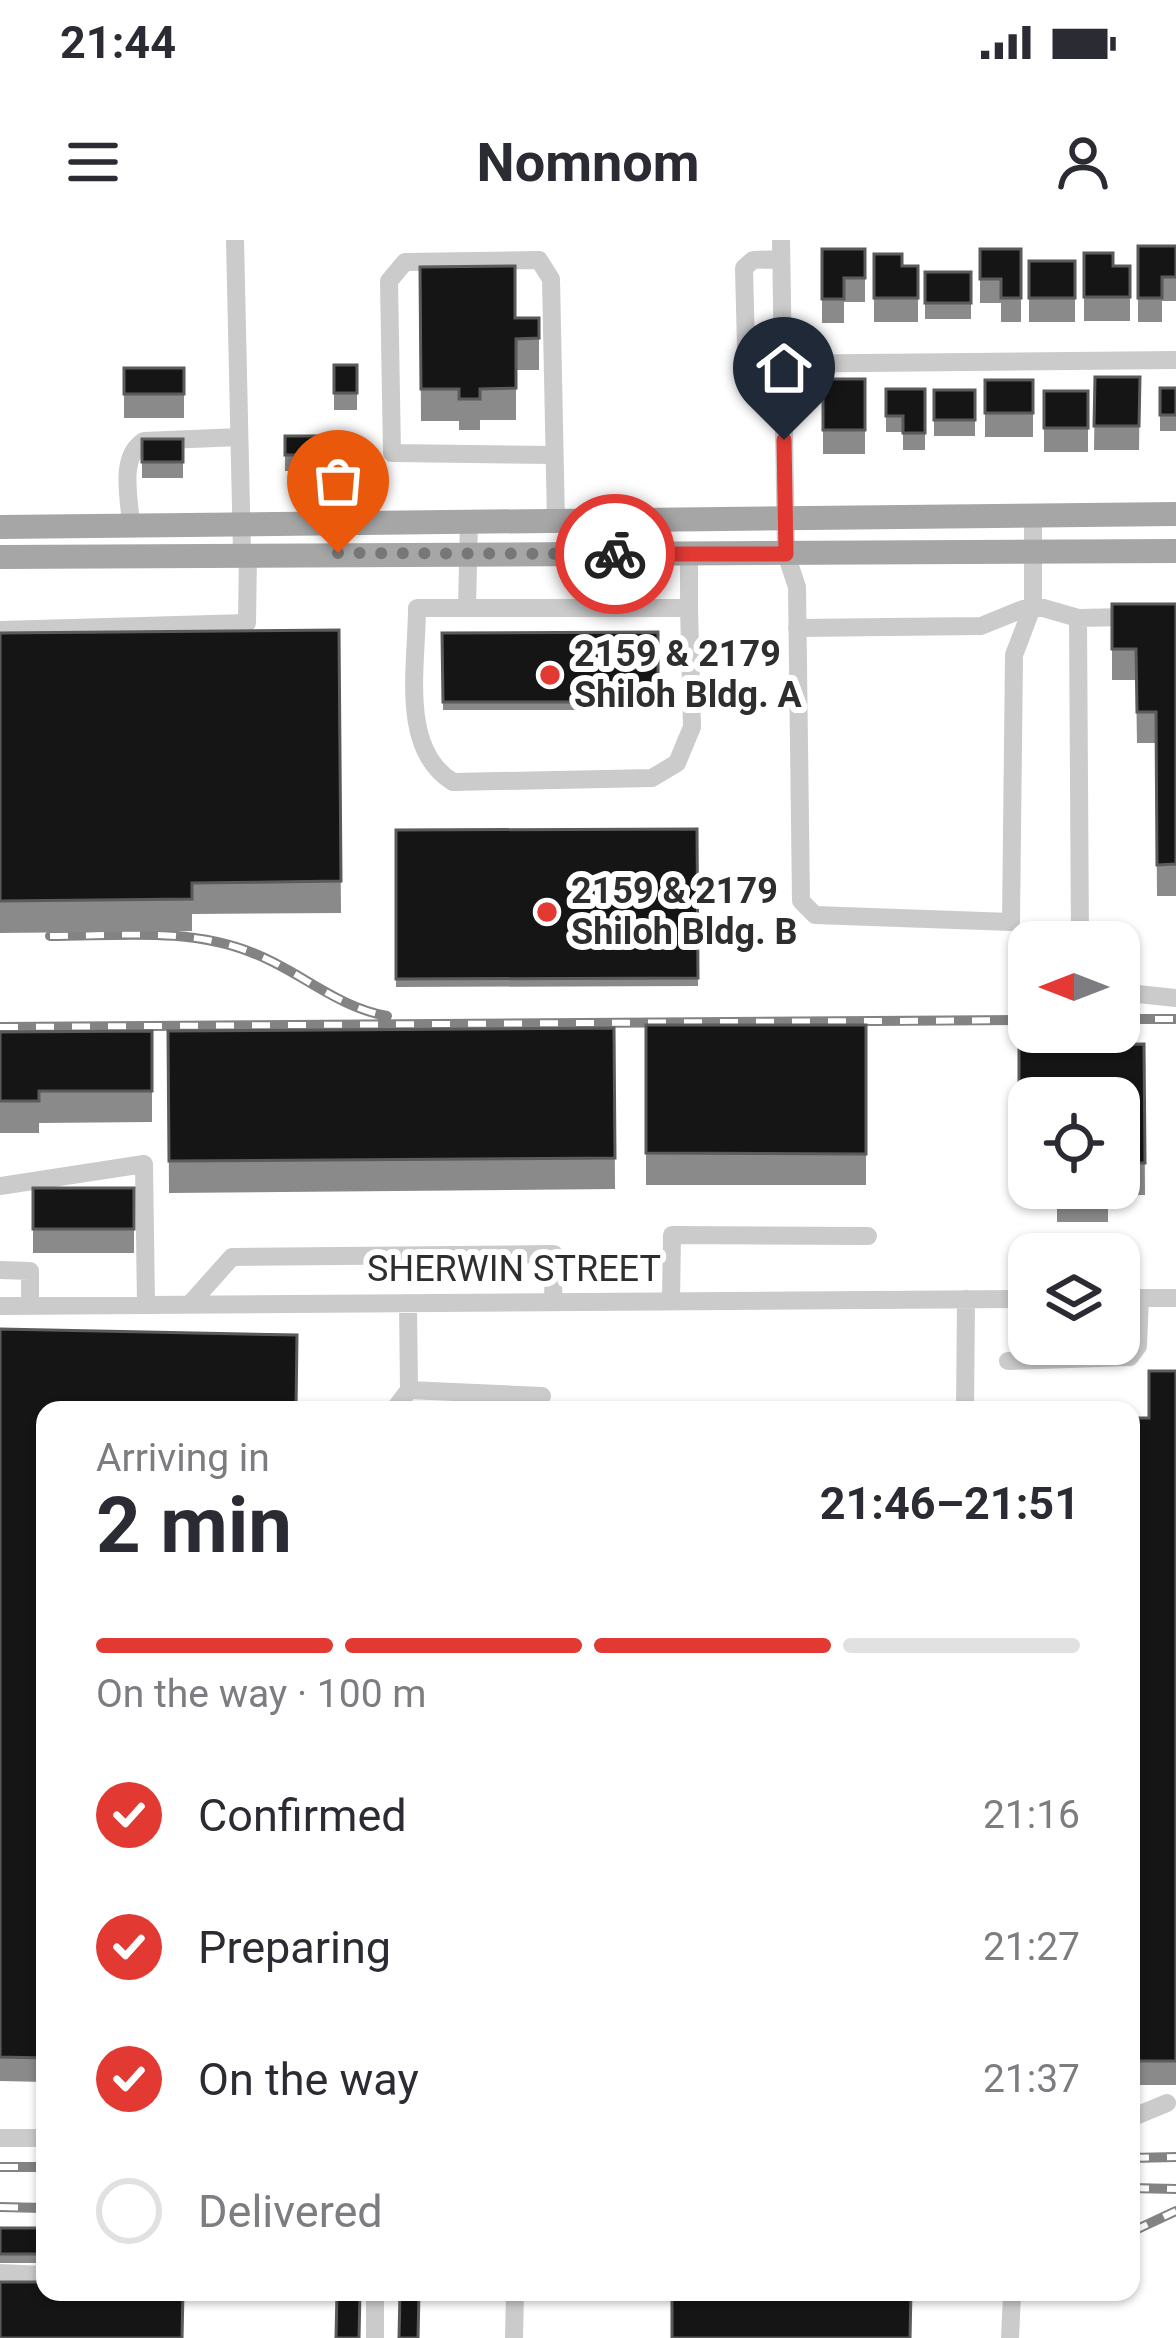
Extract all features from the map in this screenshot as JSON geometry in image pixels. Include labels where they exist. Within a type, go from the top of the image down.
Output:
[{"type":"main road","points":[[0,527],[1176,514]]},
{"type":"main road","points":[[0,556],[1176,551]]},
{"type":"street","points":[[0,630],[247,623],[235,240]]},
{"type":"street","points":[[1033,515],[1034,605],[1014,655],[1011,922],[815,915],[805,909],[797,586],[786,554],[786,518],[783,363],[781,249],[744,268],[747,352],[758,364],[783,363],[1176,360]]},
{"type":"street","points":[[553,455],[392,453],[388,281],[405,262],[539,260],[551,279],[556,521]]},
{"type":"street","points":[[131,526],[128,464],[133,448],[144,441],[238,436]]},
{"type":"street","points":[[467,608],[469,521]]},
{"type":"street","points":[[689,554],[692,727],[677,763],[652,778],[454,782],[432,769],[418,741],[417,608],[689,608]]},
{"type":"street","points":[[797,628],[981,626],[1034,605],[1078,618],[1176,616]]},
{"type":"street","points":[[1078,618],[1080,921]]},
{"type":"street","points":[[1140,994],[1176,998]]},
{"type":"street","points":[[0,1186],[144,1164],[146,1305]]},
{"type":"street","points":[[671,1301],[672,1235],[868,1236]]},
{"type":"street","points":[[190,1304],[232,1257],[554,1254],[553,1302]]},
{"type":"street","points":[[0,1270],[30,1271],[30,1306]]},
{"type":"street","points":[[1140,1298],[1176,1298]]},
{"type":"street","points":[[965,1401],[966,1299]]},
{"type":"street","name":"SHERWIN STREET","points":[[0,1306],[1008,1299]]},
{"type":"street","points":[[401,1401],[410,1390],[408,1303]]},
{"type":"street","points":[[410,1390],[542,1396]]},
{"type":"street","points":[[1140,2114],[1167,2104]]},
{"type":"street","points":[[0,2138],[36,2138]]},
{"type":"street","points":[[0,2273],[36,2275]]},
{"type":"street","points":[[375,2301],[375,2338]]},
{"type":"street","points":[[514,2338],[515,2301]]},
{"type":"street","points":[[1010,2338],[1012,2301]]},
{"type":"building","points":[[1138,246],[1176,246],[1176,277],[1162,277],[1162,298],[1138,298]]},
{"type":"building","points":[[822,249],[865,249],[865,278],[844,278],[844,299],[822,299]]},
{"type":"building","points":[[980,249],[1021,249],[1021,298],[1001,298],[1001,279],[980,279]]},
{"type":"building","points":[[1084,253],[1113,253],[1113,266],[1130,266],[1130,297],[1084,297]]},
{"type":"building","points":[[874,254],[902,254],[902,266],[918,266],[918,298],[874,298]]},
{"type":"building","points":[[1029,261],[1075,261],[1075,298],[1029,298]]},
{"type":"building","points":[[515,266],[515,318],[539,318],[539,338],[516,339],[516,388],[480,389],[480,399],[459,399],[459,389],[421,389],[420,267]]},
{"type":"building","points":[[925,272],[971,272],[971,303],[925,303]]},
{"type":"building","points":[[334,365],[357,365],[357,393],[334,393]]},
{"type":"building","points":[[124,368],[184,368],[184,394],[124,394]]},
{"type":"building","points":[[1095,377],[1140,377],[1139,426],[1094,426]]},
{"type":"building","points":[[823,379],[865,379],[865,430],[823,430]]},
{"type":"building","points":[[985,380],[1033,380],[1033,413],[985,413]]},
{"type":"building","points":[[1160,388],[1176,388],[1176,415],[1160,415]]},
{"type":"building","points":[[886,389],[925,389],[925,433],[903,433],[903,416],[886,416]]},
{"type":"building","points":[[934,390],[975,390],[975,420],[934,420]]},
{"type":"building","points":[[1044,391],[1088,391],[1088,428],[1044,428]]},
{"type":"building","points":[[285,436],[335,436],[335,455],[285,455]]},
{"type":"building","points":[[142,439],[183,439],[183,462],[142,462]]},
{"type":"building","points":[[1112,604],[1176,604],[1176,864],[1157,865],[1156,712],[1137,712],[1136,649],[1112,649]]},
{"type":"building","points":[[339,630],[341,881],[192,883],[192,899],[0,901],[0,633]]},
{"type":"building","name":"2159 & 2179 Shiloh Bldg. A","points":[[658,632],[658,702],[443,702],[442,633]]},
{"type":"building","name":"2159 & 2179 Shiloh Bldg. B","points":[[697,829],[698,978],[396,979],[396,830]]},
{"type":"building","points":[[646,1025],[866,1025],[866,1154],[646,1153]]},
{"type":"building","points":[[614,1028],[615,1158],[169,1161],[168,1031]]},
{"type":"building","points":[[152,1031],[152,1091],[39,1091],[39,1101],[0,1101],[0,1032]]},
{"type":"building","points":[[1140,1044],[1144,1044],[1145,1163],[1140,1163],[1140,1077],[1019,1077],[1019,1053],[1140,1053]]},
{"type":"building","points":[[33,1188],[134,1188],[134,1229],[33,1229]]},
{"type":"building","points":[[0,1329],[297,1335],[296,1401],[36,1401],[36,2058],[0,2057]]},
{"type":"building","points":[[1149,1371],[1176,1371],[1176,2061],[1140,2061],[1140,1418],[1149,1418]]},
{"type":"building","points":[[0,2228],[36,2228],[36,2254],[0,2254]]},
{"type":"building","points":[[0,2282],[36,2282],[36,2301],[183,2301],[182,2338],[0,2338]]},
{"type":"building","points":[[337,2301],[360,2301],[359,2338],[336,2338]]},
{"type":"building","points":[[400,2301],[419,2301],[418,2338],[399,2338]]},
{"type":"building","points":[[672,2301],[911,2301],[910,2338],[672,2338]]},
{"type":"railway","points":[[50,936],[204,939],[253,953],[351,1005],[387,1016]]},
{"type":"railway","points":[[1140,1019],[1176,1019]]},
{"type":"railway","points":[[0,1027],[1008,1020]]},
{"type":"railway","points":[[1140,2158],[1176,2157]]},
{"type":"railway","points":[[0,2167],[36,2167]]},
{"type":"railway","points":[[1140,2188],[1176,2189]]},
{"type":"railway","points":[[0,2207],[36,2208]]},
{"type":"railway","points":[[1140,2228],[1176,2211]]},
{"type":"way so far","points":[[338,553],[615,554]]},
{"type":"place","name":"2159 & 2179 Shiloh Bldg. A","points":[[550,675]]},
{"type":"place","name":"2159 & 2179 Shiloh Bldg. B","points":[[547,912]]},
{"type":"route","points":[[615,554],[786,554],[784,440]]}]
